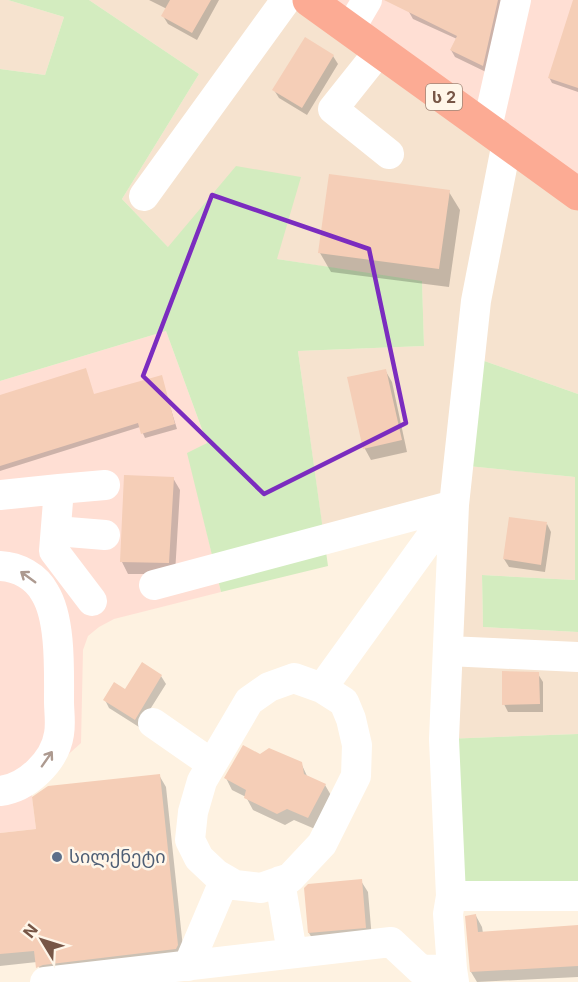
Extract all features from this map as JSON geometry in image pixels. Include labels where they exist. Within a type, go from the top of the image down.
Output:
[{"type":"highway","name":"ს 2","points":[[309,0],[578,194]]},
{"type":"street","points":[[144,196],[286,0]]},
{"type":"street","points":[[350,29],[367,0]]},
{"type":"street","points":[[45,982],[392,942],[421,970],[453,976],[444,739],[454,505],[476,301],[516,0]]},
{"type":"street","points":[[380,50],[333,109],[389,154]]},
{"type":"street","points":[[0,495],[105,484]]},
{"type":"street","points":[[59,489],[54,551],[92,601]]},
{"type":"street","points":[[154,585],[454,505]]},
{"type":"street","points":[[322,688],[454,505]]},
{"type":"street","points":[[56,531],[105,535]]},
{"type":"street","points":[[0,566],[12,567],[30,576],[45,592],[52,610],[59,651],[59,735],[46,762],[36,773],[20,784],[0,791]]},
{"type":"street","points":[[448,651],[578,657]]},
{"type":"street","points":[[294,678],[322,688],[344,702],[351,719],[357,745],[356,776],[322,844],[290,878],[261,888],[235,885],[199,858],[190,840],[193,812],[202,781],[249,701],[269,687],[294,678]]},
{"type":"street","points":[[153,723],[212,764]]},
{"type":"street","points":[[188,966],[225,879]]},
{"type":"street","points":[[280,881],[292,953]]},
{"type":"street","points":[[449,905],[578,896]]},
{"type":"highlighted area","points":[[212,195],[369,249],[406,423],[264,494],[143,376]]},
{"type":"shaded area","points":[[0,0],[8,0],[64,17],[45,75],[0,69]]},
{"type":"shaded area","points":[[89,0],[309,0],[578,194],[578,394],[470,356],[459,465],[575,477],[575,580],[482,575],[483,627],[578,632],[578,734],[444,739],[454,505],[324,539],[298,351],[424,346],[422,282],[277,259],[168,247],[122,199],[199,74]]},
{"type":"shaded area","points":[[315,0],[507,0],[485,120]]},
{"type":"shaded area","points":[[518,0],[578,0],[578,188],[494,126]]},
{"type":"shaded area","points":[[166,331],[207,443],[188,454],[221,592],[114,619],[88,636],[83,650],[81,743],[31,788],[36,829],[0,833],[0,381]]},
{"type":"green space","points":[[8,0],[89,0],[199,74],[122,199],[168,247],[236,166],[301,177],[277,259],[422,281],[424,346],[298,351],[328,566],[221,592],[187,453],[207,443],[166,331],[0,381],[0,69],[45,75],[64,17]]},
{"type":"green space","points":[[470,356],[578,394],[578,632],[483,627],[482,575],[575,580],[575,477],[458,465]]},
{"type":"green space","points":[[578,734],[578,896],[451,896],[444,739]]},
{"type":"building","points":[[170,0],[211,0],[192,33],[161,16]]},
{"type":"building","points":[[384,0],[498,0],[483,66],[450,50],[457,36]]},
{"type":"building","points":[[573,0],[578,0],[578,88],[548,78]]},
{"type":"building","points":[[305,37],[334,55],[302,108],[272,90]]},
{"type":"building","points":[[329,174],[450,190],[439,269],[318,253]]},
{"type":"building","points":[[86,368],[94,394],[162,375],[175,424],[141,434],[138,423],[0,466],[0,395]]},
{"type":"building","points":[[386,369],[402,440],[363,449],[347,377]]},
{"type":"building","points":[[124,475],[174,477],[169,563],[120,562]]},
{"type":"building","points":[[509,517],[547,522],[541,565],[503,559]]},
{"type":"building","points":[[142,662],[162,675],[135,720],[103,700],[114,682],[125,689]]},
{"type":"building","points":[[502,671],[539,672],[540,704],[502,705]]},
{"type":"building","points":[[243,745],[260,754],[269,748],[302,762],[304,774],[326,784],[308,818],[287,809],[277,814],[244,798],[246,790],[224,778]]},
{"type":"building","points":[[160,774],[178,945],[176,949],[43,965],[36,968],[34,951],[0,954],[0,833],[36,829],[32,797],[48,786]]},
{"type":"building","points":[[362,879],[366,928],[308,933],[304,888],[308,884]]},
{"type":"building","points":[[476,914],[478,932],[578,925],[578,966],[470,972],[465,916]]},
{"type":"place","name":"სილქნეტი","points":[[57,857]]}]
